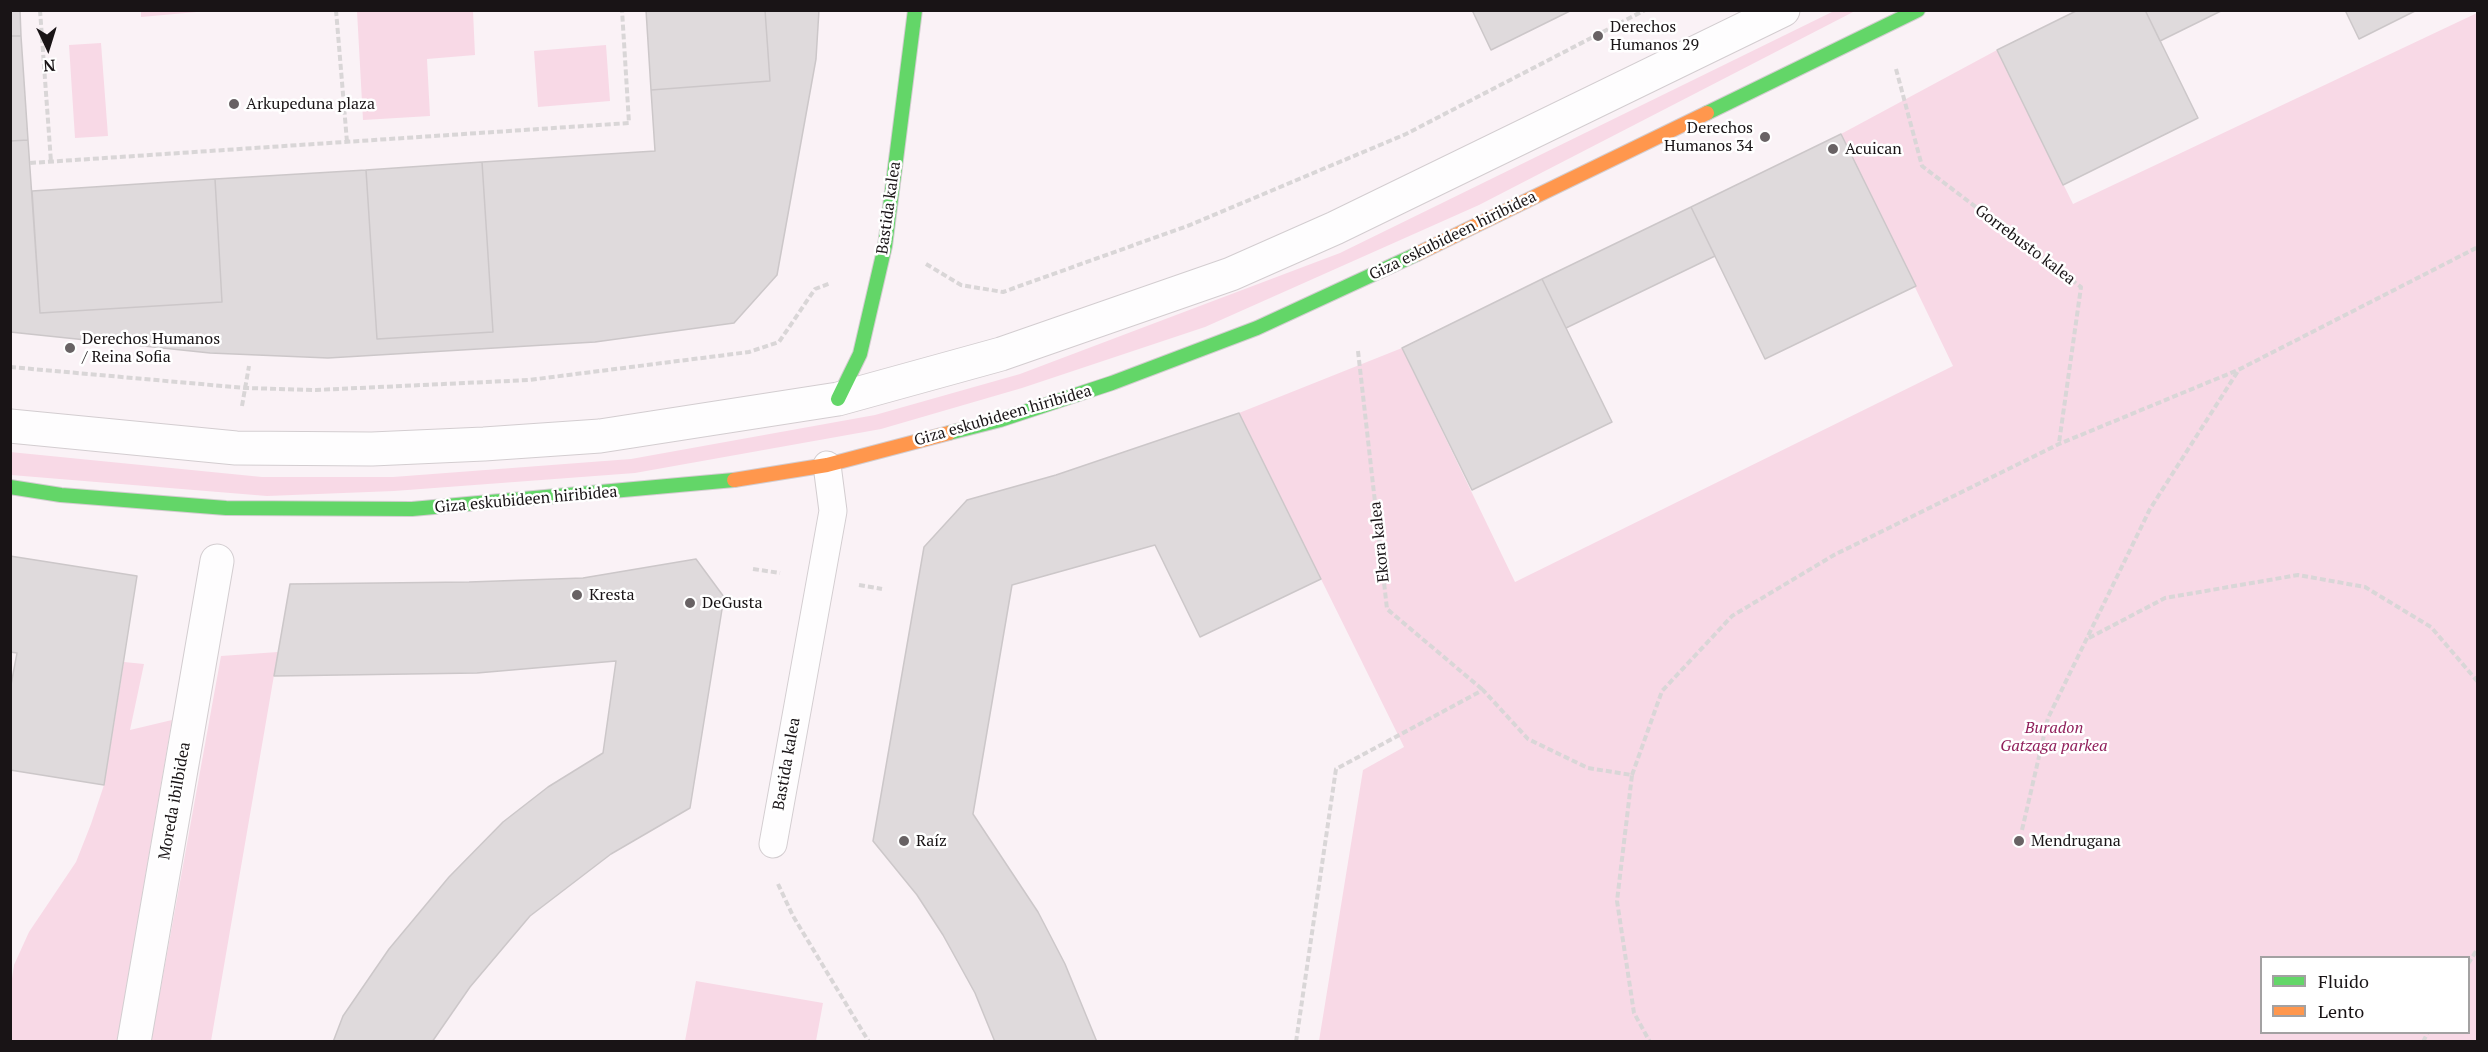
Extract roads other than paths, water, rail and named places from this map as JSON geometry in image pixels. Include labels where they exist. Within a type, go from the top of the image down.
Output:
[{"type":"street","name":"Bastida kalea","points":[[838,399],[860,354],[885,246],[915,10]]},
{"type":"street","points":[[10,426],[236,448],[372,449],[484,444],[600,435],[838,399],[1001,354],[1110,318],[1231,274],[1335,228],[1783,10]]},
{"type":"street","name":"Giza eskubideen hiribidea","points":[[10,487],[62,495],[226,508],[412,509],[712,483],[827,465],[1000,420],[1112,383],[1257,328],[1413,256],[1918,10]]},
{"type":"street","name":"Moreda ibilbidea","points":[[134,1041],[217,561]]},
{"type":"lane","name":"Bastida kalea","points":[[773,844],[833,511],[827,465]]},
{"type":"place","name":"Derechos Humanos 29","points":[[1598,36]]},
{"type":"place","name":"Arkupeduna plaza","points":[[234,104]]},
{"type":"place","name":"Derechos Humanos 34","points":[[1765,137]]},
{"type":"place","name":"Acuican","points":[[1833,149]]},
{"type":"place","name":"Derechos Humanos / Reina Sofia","points":[[70,348]]},
{"type":"place","name":"Kresta","points":[[577,595]]},
{"type":"place","name":"DeGusta","points":[[690,603]]},
{"type":"place","name":"Raíz","points":[[904,841]]},
{"type":"place","name":"Mendrugana","points":[[2019,841]]},
{"type":"park label","name":"Buradon Gatzaga parkea","points":[[2054,737]]}]
